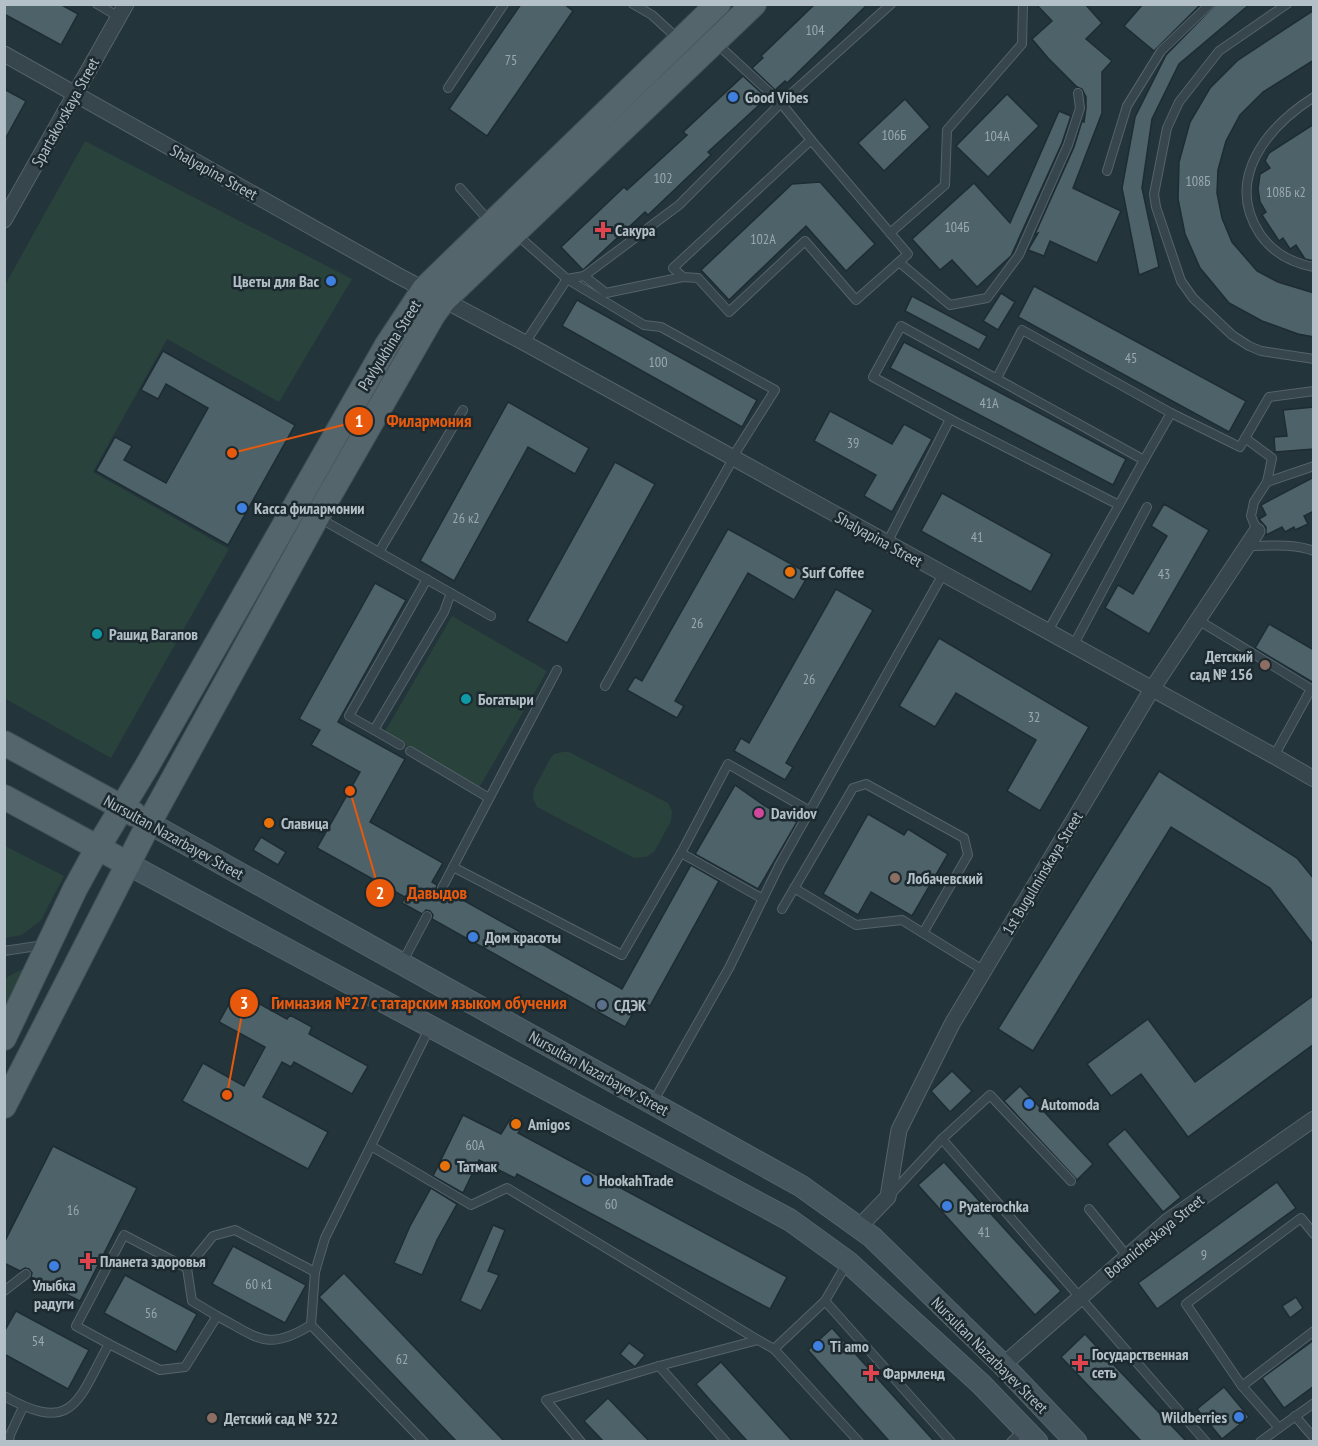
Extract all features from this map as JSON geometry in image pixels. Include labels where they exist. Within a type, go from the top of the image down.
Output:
[{"type":"main road","name":"Pavlyukhina Street","points":[[4,1038],[75,889],[97,849],[155,752],[387,345],[434,294],[492,224],[718,4]]},
{"type":"main road","name":"Pavlyukhina Street","points":[[4,1106],[149,823],[317,517],[428,323],[434,294],[514,233],[754,4]]},
{"type":"main road","name":"Nursultan Nazarbayev Street","points":[[4,743],[801,1186],[872,1237],[1003,1365],[1076,1442]]},
{"type":"main road","name":"Nursultan Nazarbayev Street","points":[[6,802],[431,1025],[790,1220],[848,1262],[981,1384],[1024,1437]]},
{"type":"street","name":"Spartakovskaya Street","points":[[4,220],[122,11]]},
{"type":"street","name":"Shalyapina Street","points":[[4,54],[1314,779]]},
{"type":"street","name":"1st Bugulminskaya Street","points":[[888,1197],[899,1130],[952,1024],[1152,689],[1257,531]]},
{"type":"street","name":"Botanicheskaya Street","points":[[1003,1365],[1168,1221],[1314,1119]]},
{"type":"street","points":[[859,1227],[888,1197]]},
{"type":"lane","points":[[97,4],[122,11]]},
{"type":"lane","points":[[448,88],[504,4]]},
{"type":"lane","points":[[633,4],[652,15],[681,41]]},
{"type":"lane","points":[[525,343],[567,279],[584,276],[679,205],[782,103],[891,4]]},
{"type":"lane","points":[[890,233],[945,184],[946,130],[1022,44],[1023,4]]},
{"type":"lane","points":[[1107,171],[1127,106],[1161,51],[1210,4]]},
{"type":"lane","points":[[1287,4],[1223,47],[1179,102],[1167,128],[1154,194],[1156,207],[1182,281],[1193,298],[1232,335],[1250,346],[1279,354],[1314,359]]},
{"type":"lane","points":[[584,276],[606,293],[683,277],[698,278],[729,312],[805,241],[856,300],[908,254],[782,103],[715,42]]},
{"type":"lane","points":[[899,262],[950,305],[987,298],[1019,255],[1063,155],[1080,108],[1078,93]]},
{"type":"lane","points":[[1314,97],[1296,109],[1265,140],[1254,158],[1246,192],[1251,216],[1266,241],[1288,259],[1314,267]]},
{"type":"lane","points":[[683,277],[673,268],[812,140]]},
{"type":"lane","points":[[460,188],[492,224]]},
{"type":"lane","points":[[514,233],[567,279],[644,325],[661,327],[775,390],[733,458],[605,686]]},
{"type":"lane","points":[[1119,505],[873,377],[901,326],[1144,460]]},
{"type":"lane","points":[[997,378],[1022,330],[1171,413],[1240,447],[1269,397],[1314,391]]},
{"type":"lane","points":[[379,552],[463,410]]},
{"type":"lane","points":[[1048,632],[1171,413]]},
{"type":"lane","points":[[887,543],[950,419]]},
{"type":"lane","points":[[1245,438],[1272,458],[1267,482],[1254,502],[1251,516],[1257,531]]},
{"type":"lane","points":[[1267,482],[1314,466]]},
{"type":"lane","points":[[1073,646],[1147,507]]},
{"type":"lane","points":[[317,517],[491,616]]},
{"type":"lane","points":[[1246,546],[1286,545],[1314,551]]},
{"type":"lane","points":[[763,899],[942,574]]},
{"type":"lane","points":[[400,745],[349,716],[427,579]]},
{"type":"lane","points":[[374,730],[444,612],[451,593]]},
{"type":"lane","points":[[1198,620],[1311,689],[1274,756]]},
{"type":"lane","points":[[442,888],[557,670]]},
{"type":"lane","points":[[410,751],[489,798]]},
{"type":"lane","points":[[453,867],[622,956],[681,853],[728,764],[810,810]]},
{"type":"lane","points":[[782,909],[853,788],[866,784],[964,838],[968,855],[923,933]]},
{"type":"lane","points":[[681,853],[763,899]]},
{"type":"lane","points":[[794,888],[856,925],[902,920],[983,970]]},
{"type":"lane","points":[[653,1103],[733,962],[764,894],[763,899]]},
{"type":"lane","points":[[402,963],[427,916]]},
{"type":"lane","points":[[4,951],[49,945]]},
{"type":"lane","points":[[424,1442],[311,1325],[315,1272],[325,1238],[431,1025]]},
{"type":"lane","points":[[888,1197],[942,1139],[990,1095],[1071,1181]]},
{"type":"lane","points":[[942,1139],[1206,1442]]},
{"type":"lane","points":[[371,1146],[471,1205],[507,1188],[774,1349],[860,1442]]},
{"type":"lane","points":[[1089,1209],[1127,1256]]},
{"type":"lane","points":[[1279,1428],[1242,1386],[1186,1304],[1301,1218],[1314,1234]]},
{"type":"lane","points":[[311,1325],[286,1339],[262,1340],[192,1301],[187,1268],[213,1236],[235,1230],[315,1272]]},
{"type":"lane","points":[[187,1268],[124,1235],[76,1326],[160,1371],[185,1367],[217,1316]]},
{"type":"lane","points":[[774,1349],[825,1301],[848,1262]]},
{"type":"lane","points":[[4,1291],[26,1274]]},
{"type":"lane","points":[[825,1301],[951,1442]]},
{"type":"lane","points":[[1242,1386],[1314,1331]]},
{"type":"lane","points":[[581,1442],[546,1400],[659,1366],[759,1340]]},
{"type":"lane","points":[[4,1396],[23,1407],[52,1414],[66,1410],[76,1402],[109,1344]]},
{"type":"lane","points":[[659,1366],[726,1442]]},
{"type":"lane","points":[[1260,1442],[1314,1403]]},
{"type":"lane","points":[[9,1442],[23,1407]]},
{"type":"lane","points":[[1295,1416],[1314,1438]]},
{"type":"green space","points":[[85,141],[352,279],[279,402],[167,339],[93,472],[229,549],[111,758],[4,698],[5,285]]},
{"type":"green space","points":[[452,616],[547,671],[479,788],[384,733]]},
{"type":"green space","points":[[569,752],[668,803],[672,811],[671,821],[654,852],[646,857],[634,858],[537,807],[533,799],[534,789],[550,759],[554,754]]},
{"type":"green space","points":[[5,846],[64,876],[41,920],[22,935],[5,938]]},
{"type":"green space","points":[[29,966],[5,1015],[7,977]]},
{"type":"building","points":[[4,4],[60,4],[78,14],[61,45],[4,14]]},
{"type":"building","points":[[521,4],[564,4],[573,11],[487,136],[449,109]]},
{"type":"building","points":[[815,4],[868,4],[787,83],[785,81],[775,90],[752,68],[763,58],[761,56]]},
{"type":"building","points":[[1036,4],[1085,4],[1102,23],[1086,39],[1112,61],[1102,72],[1102,113],[1073,188],[1121,211],[1097,263],[1050,241],[1044,256],[1028,250],[1038,233],[1035,234],[1074,147],[1082,121],[1084,122],[1086,108],[1086,97],[1082,89],[1077,87],[1048,58],[1032,39],[1052,21]]},
{"type":"building","points":[[1143,4],[1201,4],[1154,51],[1124,26]]},
{"type":"building","points":[[1216,4],[1250,4],[1179,64],[1152,119],[1142,188],[1159,267],[1139,275],[1122,188],[1135,117],[1166,55]]},
{"type":"building","points":[[1314,10],[1314,60],[1263,92],[1240,115],[1226,141],[1218,170],[1217,193],[1222,218],[1232,242],[1257,271],[1278,282],[1314,293],[1314,337],[1298,334],[1262,321],[1229,303],[1200,268],[1185,234],[1178,199],[1179,162],[1190,122],[1210,88],[1238,60]]},
{"type":"building","points":[[743,76],[767,98],[708,152],[711,155],[648,215],[645,212],[583,270],[561,247],[624,187],[627,190],[687,135],[683,132]]},
{"type":"building","points":[[4,89],[26,101],[4,141]]},
{"type":"building","points":[[1007,94],[1039,126],[988,177],[956,146]]},
{"type":"building","points":[[905,99],[930,127],[884,171],[858,143]]},
{"type":"building","points":[[1059,111],[1071,116],[1062,143],[1011,256],[977,287],[952,260],[940,270],[912,239],[974,183],[1010,223]]},
{"type":"building","points":[[1314,124],[1314,261],[1305,259],[1296,245],[1290,249],[1283,238],[1279,241],[1262,215],[1266,212],[1260,202],[1258,189],[1260,174],[1270,168],[1265,161],[1269,153]]},
{"type":"building","points":[[820,182],[875,244],[846,271],[806,226],[729,300],[701,270],[792,184]]},
{"type":"building","points":[[1034,286],[1246,401],[1229,432],[1018,317]]},
{"type":"building","points":[[1001,293],[1015,302],[998,330],[983,321]]},
{"type":"building","points":[[912,296],[987,336],[979,350],[905,311]]},
{"type":"building","points":[[577,300],[757,400],[742,427],[562,326]]},
{"type":"building","points":[[904,342],[1126,459],[1113,485],[890,368]]},
{"type":"building","points":[[163,351],[295,425],[228,545],[96,471],[115,437],[132,446],[124,460],[166,483],[208,408],[166,384],[158,399],[141,390]]},
{"type":"building","points":[[508,402],[589,448],[575,474],[528,447],[454,581],[420,561]]},
{"type":"building","points":[[1314,407],[1314,449],[1275,452],[1274,437],[1287,436],[1283,410]]},
{"type":"building","points":[[830,411],[892,444],[904,424],[932,439],[892,512],[864,496],[876,475],[814,441]]},
{"type":"building","points":[[615,462],[655,484],[567,643],[527,621]]},
{"type":"building","points":[[1314,477],[1314,511],[1304,516],[1308,524],[1285,532],[1282,527],[1266,535],[1266,527],[1259,519],[1266,515],[1261,505]]},
{"type":"building","points":[[942,493],[1052,554],[1031,592],[921,531]]},
{"type":"building","points":[[1164,504],[1209,530],[1149,634],[1105,608],[1118,585],[1133,594],[1167,536],[1151,526]]},
{"type":"building","points":[[728,529],[809,574],[794,600],[748,573],[675,701],[684,706],[677,718],[627,690],[635,677],[642,681]]},
{"type":"building","points":[[375,583],[406,600],[338,722],[405,759],[370,822],[443,863],[432,882],[437,885],[436,889],[439,893],[443,894],[447,891],[622,989],[691,865],[719,881],[650,1006],[640,1001],[625,1027],[432,919],[433,915],[430,911],[426,910],[422,914],[402,903],[405,897],[317,848],[360,772],[311,745],[320,730],[299,719]]},
{"type":"building","points":[[836,589],[873,610],[786,763],[793,767],[785,780],[734,751],[741,738],[749,743]]},
{"type":"building","points":[[1269,624],[1314,650],[1314,683],[1255,648]]},
{"type":"building","points":[[939,638],[1089,727],[1040,811],[1007,791],[1036,740],[956,693],[935,727],[899,706]]},
{"type":"building","points":[[1159,771],[1297,858],[1314,879],[1314,946],[1270,888],[1171,827],[1033,1051],[998,1029]]},
{"type":"building","points":[[735,785],[765,806],[797,822],[758,889],[695,854]]},
{"type":"building","points":[[868,814],[904,835],[908,829],[948,854],[912,916],[871,892],[858,915],[823,894]]},
{"type":"building","points":[[261,837],[286,852],[278,865],[253,850]]},
{"type":"building","points":[[236,991],[287,1019],[290,1015],[312,1027],[309,1034],[368,1066],[352,1094],[294,1062],[291,1067],[282,1062],[263,1097],[328,1132],[308,1169],[182,1101],[203,1063],[244,1086],[265,1047],[219,1022]]},
{"type":"building","points":[[1314,995],[1314,1044],[1188,1137],[1141,1074],[1111,1096],[1087,1064],[1148,1019],[1195,1082]]},
{"type":"building","points":[[952,1071],[972,1091],[950,1112],[931,1091]]},
{"type":"building","points":[[1020,1086],[1093,1164],[1077,1180],[1004,1101]]},
{"type":"building","points":[[463,1115],[501,1134],[512,1116],[524,1124],[518,1133],[787,1277],[770,1309],[517,1174],[515,1178],[479,1160],[463,1193],[433,1176]]},
{"type":"building","points":[[1125,1129],[1181,1197],[1163,1212],[1107,1144]]},
{"type":"building","points":[[53,1146],[137,1188],[80,1301],[31,1277],[32,1273],[29,1269],[25,1268],[20,1271],[4,1263],[4,1243]]},
{"type":"building","points":[[944,1162],[1061,1291],[1035,1315],[918,1185]]},
{"type":"building","points":[[1277,1182],[1296,1208],[1157,1309],[1138,1283]]},
{"type":"building","points":[[431,1188],[457,1204],[437,1240],[422,1275],[394,1263],[410,1226]]},
{"type":"building","points":[[493,1225],[505,1230],[488,1271],[499,1275],[481,1311],[460,1301]]},
{"type":"building","points":[[233,1246],[306,1285],[285,1323],[212,1284]]},
{"type":"building","points":[[344,1273],[505,1442],[457,1442],[319,1297]]},
{"type":"building","points":[[125,1275],[197,1314],[176,1352],[104,1313]]},
{"type":"building","points":[[1296,1297],[1303,1308],[1290,1318],[1282,1306]]},
{"type":"building","points":[[16,1311],[89,1350],[68,1389],[4,1354],[4,1332]]},
{"type":"building","points":[[832,1328],[935,1442],[890,1442],[808,1350]]},
{"type":"building","points":[[1085,1334],[1187,1442],[1142,1442],[1061,1357]]},
{"type":"building","points":[[1314,1340],[1314,1386],[1284,1408],[1262,1378]]},
{"type":"building","points":[[629,1343],[645,1355],[635,1367],[620,1354]]},
{"type":"building","points":[[721,1362],[793,1442],[748,1442],[710,1400],[696,1384]]},
{"type":"building","points":[[1224,1387],[1249,1417],[1222,1439],[1197,1409]]},
{"type":"building","points":[[608,1398],[650,1442],[604,1442],[584,1421]]},
{"type":"place","name":"Good Vibes","points":[[733,97]]},
{"type":"place","name":"Сакура","points":[[603,230]]},
{"type":"place","name":"Цветы для Вас","points":[[331,281]]},
{"type":"place","name":"Филармония","points":[[232,453]]},
{"type":"place","name":"Касса филармонии","points":[[242,508]]},
{"type":"place","name":"Surf Coffee","points":[[790,572]]},
{"type":"place","name":"Рашид Вагапов","points":[[97,634]]},
{"type":"place","name":"Детский сад № 156","points":[[1265,665]]},
{"type":"place","name":"Богатыри","points":[[466,699]]},
{"type":"place","name":"Давыдов","points":[[350,791]]},
{"type":"place","name":"Davidov","points":[[759,813]]},
{"type":"place","name":"Славица","points":[[269,823]]},
{"type":"place","name":"Лобачевский","points":[[895,878]]},
{"type":"place","name":"Дом красоты","points":[[473,937]]},
{"type":"place","name":"СДЭК","points":[[602,1005]]},
{"type":"place","name":"Гимназия №27 с татарским языком обучения","points":[[227,1095]]},
{"type":"place","name":"Automoda","points":[[1029,1104]]},
{"type":"place","name":"Amigos","points":[[516,1124]]},
{"type":"place","name":"Татмак","points":[[445,1166]]},
{"type":"place","name":"HookahTrade","points":[[587,1180]]},
{"type":"place","name":"Pyaterochka","points":[[947,1206]]},
{"type":"place","name":"Планета здоровья","points":[[88,1261]]},
{"type":"place","name":"Улыбка радуги","points":[[54,1266]]},
{"type":"place","name":"Ti amo","points":[[818,1346]]},
{"type":"place","name":"Государственная сеть","points":[[1080,1363]]},
{"type":"place","name":"Фармленд","points":[[871,1373]]},
{"type":"place","name":"Wildberries","points":[[1239,1417]]},
{"type":"place","name":"Детский сад № 322","points":[[212,1418]]}]
